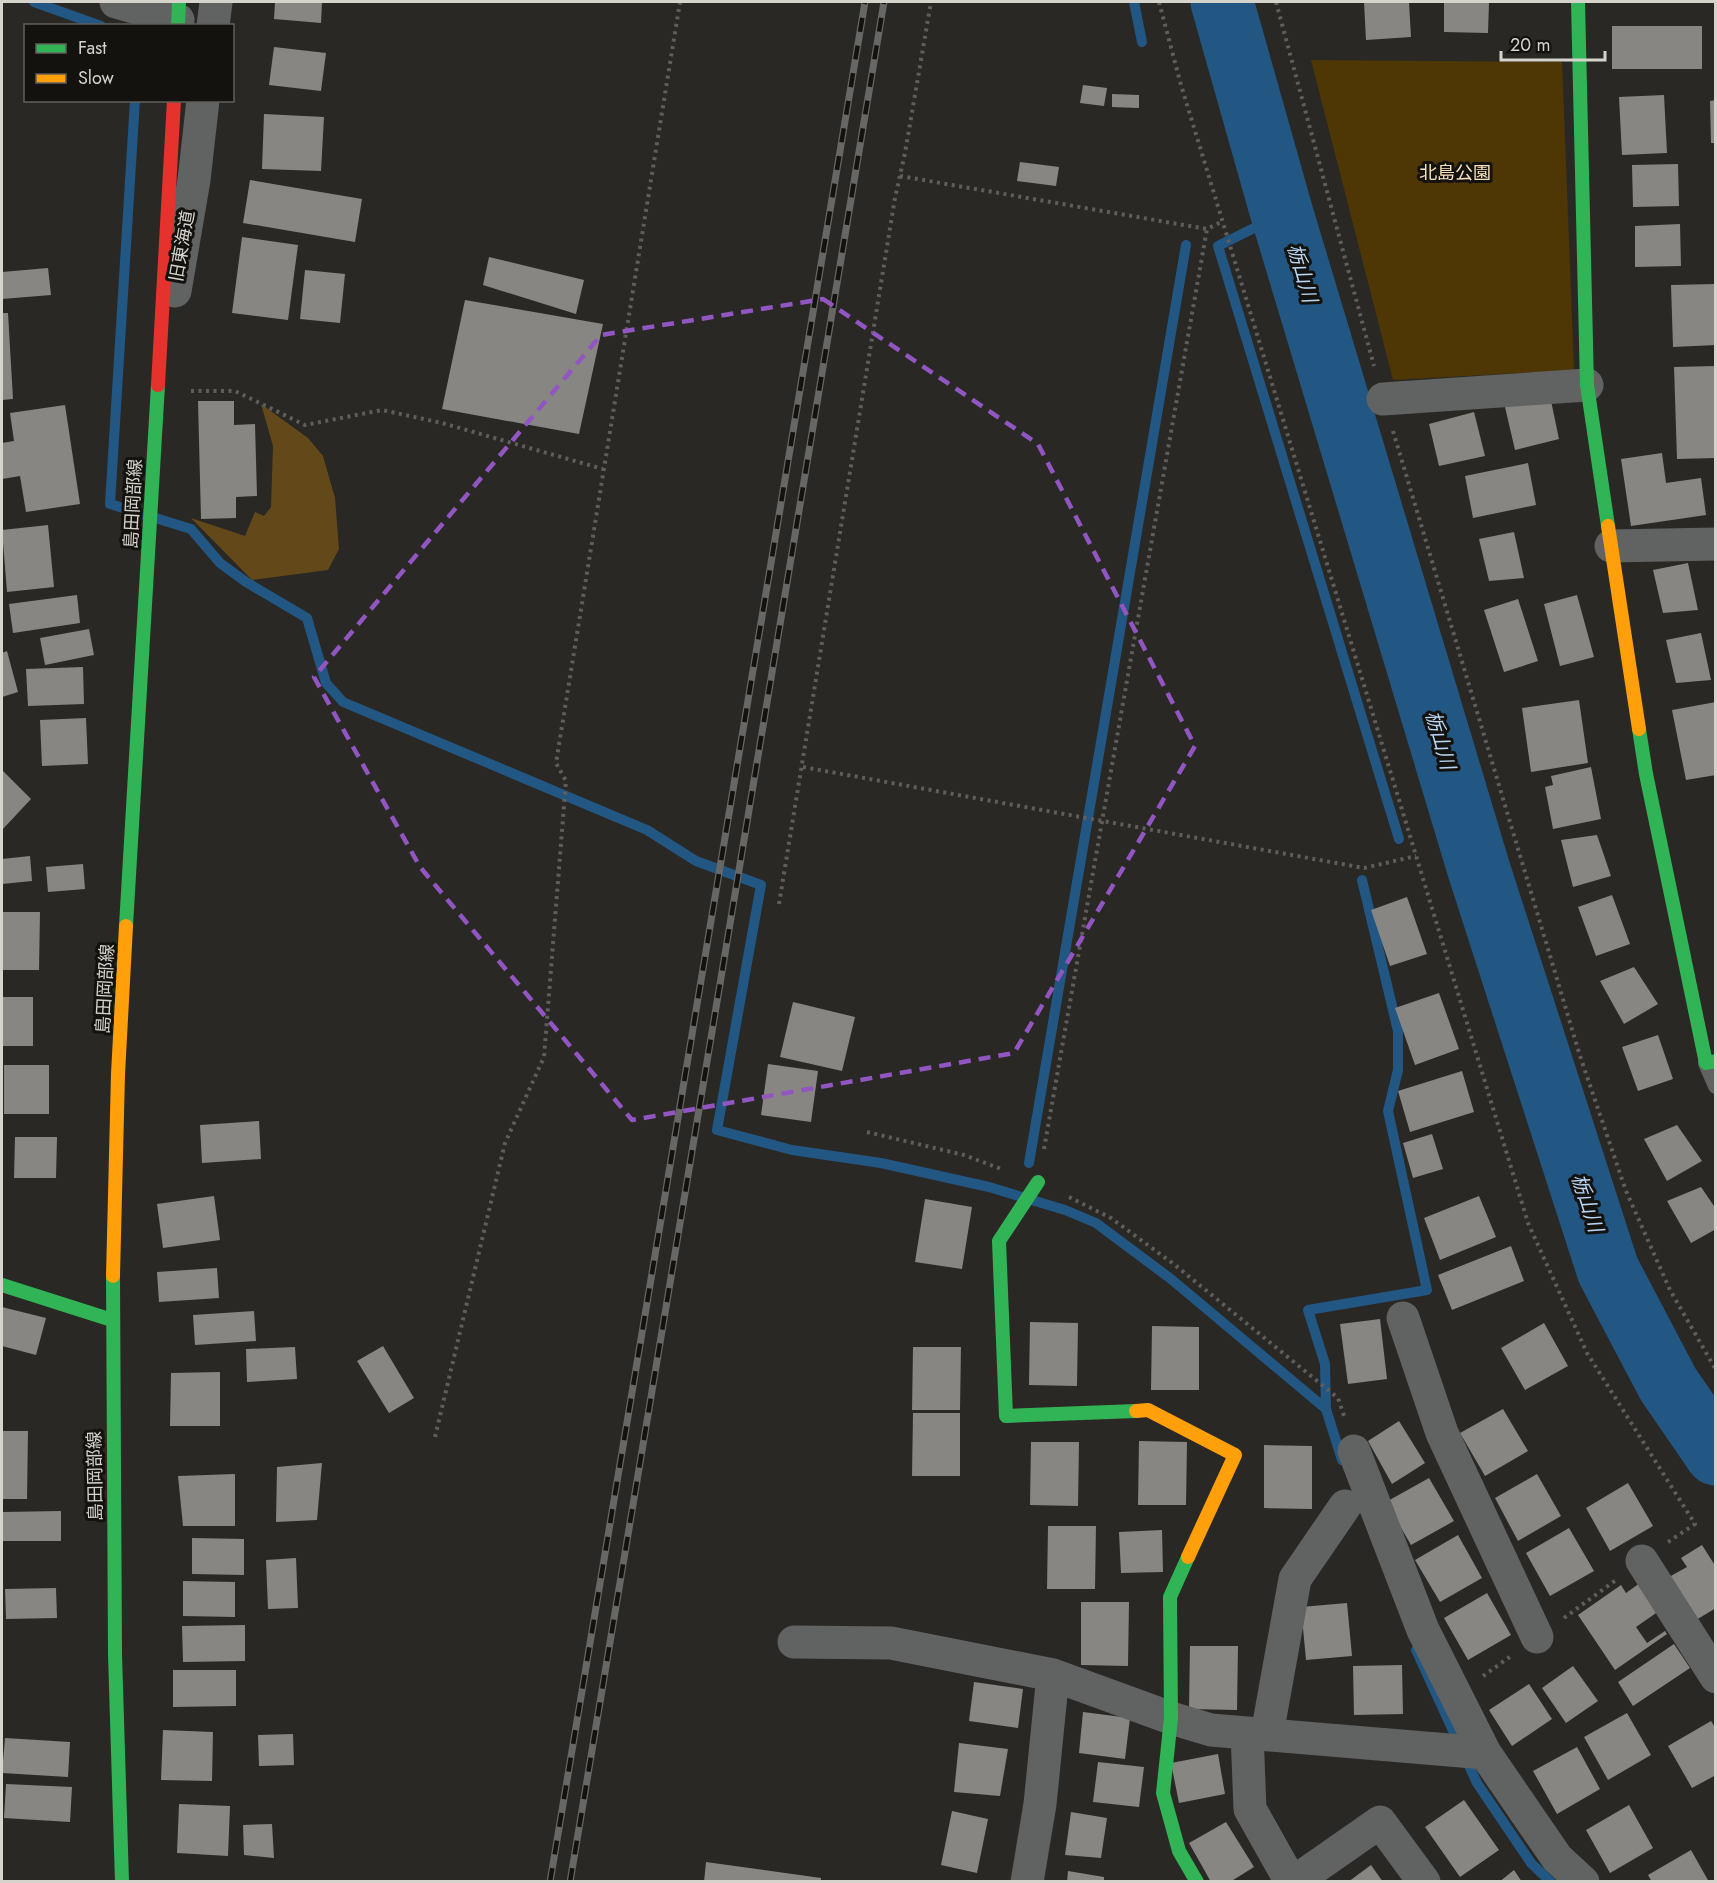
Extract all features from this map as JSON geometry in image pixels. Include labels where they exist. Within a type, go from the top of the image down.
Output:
[{"type":"street","points":[[116,2],[178,16]]},
{"type":"street","points":[[213,24],[216,2]]},
{"type":"street","points":[[1578,2],[1587,385],[1646,774],[1711,1062]]},
{"type":"street","name":"島田岡部線","points":[[122,1881],[115,1654],[112,1320],[118,1074],[174,102]]},
{"type":"street","name":"旧東海道","points":[[157,390],[194,180],[204,102]]},
{"type":"street","points":[[1383,399],[1587,385]]},
{"type":"street","points":[[1611,546],[1716,544]]},
{"type":"street","points":[[1038,1182],[999,1241],[1006,1416],[1148,1410],[1235,1455],[1170,1597],[1171,1718],[1163,1793],[1179,1851],[1197,1881]]},
{"type":"street","points":[[2,1285],[112,1320]]},
{"type":"street","points":[[1403,1318],[1442,1433],[1537,1637]]},
{"type":"street","points":[[1354,1451],[1423,1630],[1485,1753],[1557,1858],[1583,1881]]},
{"type":"street","points":[[1345,1506],[1295,1579],[1257,1733],[1250,1809],[1292,1881],[1380,1822],[1424,1881]]},
{"type":"street","points":[[1642,1561],[1716,1677]]},
{"type":"street","points":[[794,1642],[891,1643],[1053,1676],[1211,1731],[1485,1753]]},
{"type":"street","points":[[1026,1881],[1040,1804],[1053,1676]]},
{"type":"lane","points":[[1711,1062],[1716,1086]]},
{"type":"path","points":[[435,1437],[504,1143],[544,1057],[566,781],[556,763],[680,2]]},
{"type":"path","points":[[779,904],[893,210],[931,2]]},
{"type":"path","points":[[1160,2],[1181,85],[1528,1223],[1587,1353],[1695,1524],[1456,1696]]},
{"type":"path","points":[[1276,2],[1383,399],[1580,1056],[1626,1191],[1670,1290],[1716,1370]]},
{"type":"path","points":[[900,176],[1207,229],[1223,221]]},
{"type":"path","points":[[1038,1182],[1207,229]]},
{"type":"path","points":[[157,390],[235,391],[305,425],[382,410],[442,423],[603,469]]},
{"type":"path","points":[[803,767],[1364,868],[1416,856]]},
{"type":"path","points":[[867,1132],[964,1155],[1038,1182],[1111,1218],[1176,1265],[1338,1398],[1354,1451]]},
{"type":"highlighted area","points":[[823,299],[1038,444],[1195,746],[1014,1053],[632,1120],[420,867],[314,677],[601,335]]},
{"type":"green space","name":"北島公園","points":[[1311,60],[1562,62],[1574,370],[1393,380]]},
{"type":"shaded area","points":[[261,404],[308,438],[323,456],[335,498],[339,549],[328,570],[252,580],[191,518],[245,536],[255,512],[264,516],[271,507],[273,446]]},
{"type":"building","points":[[275,2],[322,2],[321,23],[274,19]]},
{"type":"building","points":[[1364,2],[1409,2],[1411,37],[1366,40]]},
{"type":"building","points":[[1444,2],[1489,2],[1488,33],[1444,32]]},
{"type":"building","points":[[1612,26],[1702,26],[1702,69],[1612,69]]},
{"type":"building","points":[[274,47],[326,53],[321,91],[269,85]]},
{"type":"building","points":[[1083,85],[1107,88],[1104,106],[1080,103]]},
{"type":"building","points":[[1112,94],[1139,95],[1139,108],[1112,107]]},
{"type":"building","points":[[1664,95],[1667,153],[1622,155],[1619,97]]},
{"type":"building","points":[[1716,100],[1716,143],[1711,143],[1710,101]]},
{"type":"building","points":[[264,114],[324,117],[321,171],[262,169]]},
{"type":"building","points":[[1020,162],[1059,167],[1056,186],[1017,181]]},
{"type":"building","points":[[1678,164],[1679,206],[1633,207],[1632,165]]},
{"type":"building","points":[[250,180],[362,199],[355,242],[243,223]]},
{"type":"building","points":[[1680,224],[1681,266],[1635,267],[1635,226]]},
{"type":"building","points":[[242,237],[298,245],[288,320],[232,313]]},
{"type":"building","points":[[489,257],[584,280],[576,314],[483,285]]},
{"type":"building","points":[[48,268],[51,295],[2,299],[2,272]]},
{"type":"building","points":[[305,270],[345,274],[340,323],[300,319]]},
{"type":"building","points":[[1716,284],[1716,345],[1673,347],[1671,285]]},
{"type":"building","points":[[465,300],[603,324],[579,434],[442,409]]},
{"type":"building","points":[[2,313],[8,313],[13,399],[2,400]]},
{"type":"building","points":[[1716,366],[1716,458],[1677,459],[1674,367]]},
{"type":"building","points":[[1550,396],[1559,439],[1515,450],[1505,407]]},
{"type":"building","points":[[198,401],[234,401],[234,425],[255,424],[257,496],[236,497],[236,518],[201,519]]},
{"type":"building","points":[[65,405],[80,504],[26,512],[20,476],[2,479],[2,443],[14,441],[10,413]]},
{"type":"building","points":[[1474,412],[1485,456],[1439,466],[1429,424]]},
{"type":"building","points":[[1662,453],[1666,483],[1701,478],[1706,515],[1631,526],[1621,459]]},
{"type":"building","points":[[1528,463],[1536,505],[1473,518],[1465,476]]},
{"type":"building","points":[[48,525],[54,587],[7,592],[2,530]]},
{"type":"building","points":[[1514,532],[1524,578],[1489,581],[1479,539]]},
{"type":"building","points":[[1688,563],[1698,610],[1663,613],[1653,570]]},
{"type":"building","points":[[77,595],[80,623],[13,633],[9,604]]},
{"type":"building","points":[[1577,595],[1594,657],[1560,666],[1544,604]]},
{"type":"building","points":[[1518,599],[1538,661],[1504,672],[1484,610]]},
{"type":"building","points":[[89,629],[94,655],[45,665],[40,638]]},
{"type":"building","points":[[1701,633],[1711,680],[1676,683],[1666,640]]},
{"type":"building","points":[[7,651],[18,692],[2,697],[2,653]]},
{"type":"building","points":[[83,667],[84,704],[28,706],[26,669]]},
{"type":"building","points":[[1579,700],[1588,763],[1531,772],[1522,708]]},
{"type":"building","points":[[1716,702],[1716,775],[1686,780],[1672,710]]},
{"type":"building","points":[[86,718],[88,764],[42,766],[40,720]]},
{"type":"building","points":[[1591,767],[1601,819],[1553,829],[1545,787],[1553,785],[1551,776]]},
{"type":"building","points":[[2,770],[31,799],[2,830]]},
{"type":"building","points":[[1597,835],[1611,876],[1573,887],[1561,840]]},
{"type":"building","points":[[30,856],[32,881],[2,884],[2,859]]},
{"type":"building","points":[[83,864],[85,889],[48,892],[46,867]]},
{"type":"building","points":[[1612,895],[1630,944],[1596,956],[1578,907]]},
{"type":"building","points":[[1407,897],[1427,954],[1390,966],[1371,910]]},
{"type":"building","points":[[2,912],[40,912],[39,970],[2,970]]},
{"type":"building","points":[[1634,967],[1658,1004],[1624,1024],[1600,981]]},
{"type":"building","points":[[1439,993],[1459,1049],[1415,1065],[1395,1008]]},
{"type":"building","points":[[2,997],[33,997],[33,1046],[2,1046]]},
{"type":"building","points":[[793,1002],[855,1017],[842,1071],[780,1057]]},
{"type":"building","points":[[1658,1035],[1673,1079],[1638,1091],[1622,1047]]},
{"type":"building","points":[[768,1064],[818,1071],[811,1122],[761,1115]]},
{"type":"building","points":[[4,1065],[49,1065],[49,1114],[4,1114]]},
{"type":"building","points":[[1462,1071],[1474,1112],[1410,1132],[1398,1091]]},
{"type":"building","points":[[259,1121],[261,1159],[202,1163],[200,1125]]},
{"type":"building","points":[[1677,1125],[1702,1161],[1667,1181],[1644,1139]]},
{"type":"building","points":[[1432,1134],[1443,1169],[1413,1178],[1403,1143]]},
{"type":"building","points":[[15,1137],[57,1137],[56,1178],[14,1178]]},
{"type":"building","points":[[1701,1187],[1716,1209],[1716,1229],[1691,1243],[1667,1201]]},
{"type":"building","points":[[214,1196],[220,1240],[163,1248],[157,1204]]},
{"type":"building","points":[[1479,1196],[1496,1237],[1440,1260],[1424,1218]]},
{"type":"building","points":[[925,1199],[972,1207],[962,1269],[915,1262]]},
{"type":"building","points":[[1511,1246],[1524,1281],[1452,1310],[1438,1275]]},
{"type":"building","points":[[217,1268],[219,1298],[159,1302],[157,1272]]},
{"type":"building","points":[[2,1307],[46,1318],[36,1355],[2,1346]]},
{"type":"building","points":[[254,1311],[256,1341],[195,1345],[193,1315]]},
{"type":"building","points":[[1380,1319],[1387,1379],[1348,1384],[1340,1324]]},
{"type":"building","points":[[1030,1322],[1078,1323],[1077,1386],[1029,1385]]},
{"type":"building","points":[[1544,1323],[1568,1366],[1525,1390],[1501,1348]]},
{"type":"building","points":[[1152,1326],[1199,1327],[1199,1390],[1151,1390]]},
{"type":"building","points":[[383,1346],[414,1398],[389,1413],[357,1361]]},
{"type":"building","points":[[295,1347],[297,1379],[247,1382],[246,1349]]},
{"type":"building","points":[[913,1347],[961,1347],[960,1410],[912,1410]]},
{"type":"building","points":[[220,1372],[220,1426],[170,1426],[171,1373]]},
{"type":"building","points":[[1503,1409],[1528,1451],[1485,1476],[1460,1433]]},
{"type":"building","points":[[913,1413],[960,1413],[960,1476],[912,1476]]},
{"type":"building","points":[[1399,1421],[1425,1463],[1392,1484],[1368,1441]]},
{"type":"building","points":[[2,1431],[28,1431],[27,1499],[2,1499]]},
{"type":"building","points":[[1139,1441],[1187,1442],[1186,1505],[1138,1505]]},
{"type":"building","points":[[1031,1442],[1079,1442],[1078,1506],[1030,1505]]},
{"type":"building","points":[[1264,1445],[1312,1446],[1312,1509],[1264,1508]]},
{"type":"building","points":[[322,1463],[317,1520],[276,1522],[277,1467]]},
{"type":"building","points":[[235,1474],[235,1526],[183,1526],[178,1476]]},
{"type":"building","points":[[1537,1474],[1561,1516],[1518,1541],[1495,1498]]},
{"type":"building","points":[[1429,1478],[1454,1521],[1411,1545],[1386,1502]]},
{"type":"building","points":[[1628,1483],[1653,1526],[1610,1551],[1586,1508]]},
{"type":"building","points":[[61,1511],[61,1541],[3,1541],[3,1512]]},
{"type":"building","points":[[1048,1526],[1096,1526],[1095,1589],[1047,1589]]},
{"type":"building","points":[[1569,1528],[1594,1571],[1550,1596],[1526,1553]]},
{"type":"building","points":[[1162,1530],[1163,1572],[1121,1573],[1119,1532]]},
{"type":"building","points":[[1458,1535],[1482,1578],[1440,1602],[1415,1560]]},
{"type":"building","points":[[192,1538],[244,1539],[244,1575],[192,1574]]},
{"type":"building","points":[[1702,1545],[1716,1567],[1716,1608],[1696,1620],[1669,1577],[1687,1567],[1681,1558]]},
{"type":"building","points":[[296,1558],[298,1608],[268,1609],[266,1560]]},
{"type":"building","points":[[183,1581],[235,1582],[235,1617],[183,1616]]},
{"type":"building","points":[[1640,1583],[1659,1611],[1636,1627],[1647,1643],[1665,1631],[1667,1634],[1615,1670],[1578,1615],[1621,1585],[1626,1593]]},
{"type":"building","points":[[56,1588],[57,1618],[6,1619],[5,1589]]},
{"type":"building","points":[[1487,1593],[1511,1635],[1468,1660],[1444,1618]]},
{"type":"building","points":[[1081,1602],[1129,1602],[1128,1666],[1081,1665]]},
{"type":"building","points":[[1347,1603],[1352,1656],[1306,1660],[1301,1607]]},
{"type":"building","points":[[245,1625],[245,1661],[183,1662],[182,1626]]},
{"type":"building","points":[[1674,1644],[1690,1668],[1633,1706],[1618,1682]]},
{"type":"building","points":[[1190,1646],[1238,1646],[1237,1710],[1189,1709]]},
{"type":"building","points":[[1402,1665],[1403,1714],[1354,1715],[1353,1666]]},
{"type":"building","points":[[1573,1666],[1598,1701],[1566,1723],[1542,1688]]},
{"type":"building","points":[[173,1670],[236,1670],[236,1706],[173,1707]]},
{"type":"building","points":[[974,1682],[1023,1689],[1018,1728],[969,1721]]},
{"type":"building","points":[[1529,1684],[1552,1719],[1512,1746],[1489,1710]]},
{"type":"building","points":[[1083,1712],[1130,1718],[1125,1759],[1079,1753]]},
{"type":"building","points":[[1627,1713],[1651,1755],[1608,1780],[1584,1737]]},
{"type":"building","points":[[1711,1721],[1716,1729],[1716,1775],[1692,1788],[1668,1746]]},
{"type":"building","points":[[163,1730],[213,1732],[212,1781],[161,1780]]},
{"type":"building","points":[[293,1734],[294,1765],[259,1766],[258,1735]]},
{"type":"building","points":[[5,1738],[70,1742],[68,1777],[2,1773]]},
{"type":"building","points":[[959,1743],[1008,1749],[1000,1796],[954,1792]]},
{"type":"building","points":[[1577,1747],[1600,1789],[1557,1814],[1533,1771]]},
{"type":"building","points":[[1218,1754],[1225,1794],[1179,1803],[1171,1763]]},
{"type":"building","points":[[1098,1762],[1144,1767],[1139,1807],[1093,1802]]},
{"type":"building","points":[[6,1784],[72,1787],[70,1822],[4,1818]]},
{"type":"building","points":[[1464,1800],[1499,1850],[1460,1877],[1425,1827]]},
{"type":"building","points":[[179,1804],[230,1806],[228,1856],[177,1853]]},
{"type":"building","points":[[1629,1805],[1653,1848],[1610,1873],[1586,1830]]},
{"type":"building","points":[[952,1811],[988,1819],[977,1873],[941,1865]]},
{"type":"building","points":[[1071,1812],[1107,1818],[1101,1858],[1065,1855]]},
{"type":"building","points":[[1226,1822],[1254,1867],[1230,1882],[1211,1882],[1189,1843]]},
{"type":"building","points":[[272,1824],[274,1858],[244,1855],[243,1825]]},
{"type":"building","points":[[1691,1850],[1709,1882],[1652,1882],[1648,1875]]},
{"type":"building","points":[[706,1862],[821,1878],[821,1882],[704,1882]]},
{"type":"building","points":[[1371,1865],[1383,1882],[1348,1882]]},
{"type":"building","points":[[1514,1870],[1522,1882],[1499,1882]]},
{"type":"building","points":[[1068,1871],[1104,1877],[1104,1882],[1067,1882]]},
{"type":"waterway","points":[[34,2],[95,24]]},
{"type":"waterway","points":[[1134,2],[1142,42]]},
{"type":"waterway","name":"栃山川","points":[[1222,2],[1282,214],[1479,870],[1608,1270],[1668,1384],[1716,1454]]},
{"type":"waterway","points":[[135,102],[110,504],[191,529],[220,563],[246,582],[307,618],[326,683],[343,702],[647,830],[696,861],[761,885],[717,1130],[792,1150],[881,1163],[989,1187],[1065,1210],[1096,1223],[1171,1279],[1326,1409],[1342,1460]]},
{"type":"waterway","points":[[1282,214],[1218,246],[1399,839]]},
{"type":"waterway","points":[[1029,1163],[1186,245]]},
{"type":"waterway","points":[[1326,1409],[1325,1364],[1308,1310],[1427,1290],[1388,1111],[1398,1070],[1398,1031],[1362,880]]},
{"type":"waterway","points":[[1416,1650],[1477,1783],[1531,1863],[1551,1882]]},
{"type":"railway","points":[[550,1882],[865,2]]},
{"type":"railway","points":[[570,1882],[884,2]]},
{"type":"traffic: fast","points":[[178,24],[179,2]]},
{"type":"traffic: fast","points":[[1578,2],[1587,385],[1608,526]]},
{"type":"traffic: fast","points":[[126,926],[158,385]]},
{"type":"traffic: fast","points":[[1639,729],[1646,774],[1706,1063],[1716,1061]]},
{"type":"traffic: fast","points":[[1038,1182],[999,1241],[1006,1416],[1136,1411]]},
{"type":"traffic: fast","points":[[113,1276],[115,1654],[122,1882]]},
{"type":"traffic: fast","points":[[2,1285],[112,1320]]},
{"type":"traffic: fast","points":[[1188,1557],[1170,1597],[1171,1718],[1163,1793],[1179,1851],[1197,1882]]},
{"type":"traffic: slow","points":[[1608,526],[1639,729]]},
{"type":"traffic: slow","points":[[113,1276],[118,1074],[126,926]]},
{"type":"traffic: slow","points":[[1136,1411],[1148,1410],[1235,1455],[1188,1557]]},
{"type":"traffic: jam","points":[[158,385],[174,102]]}]
